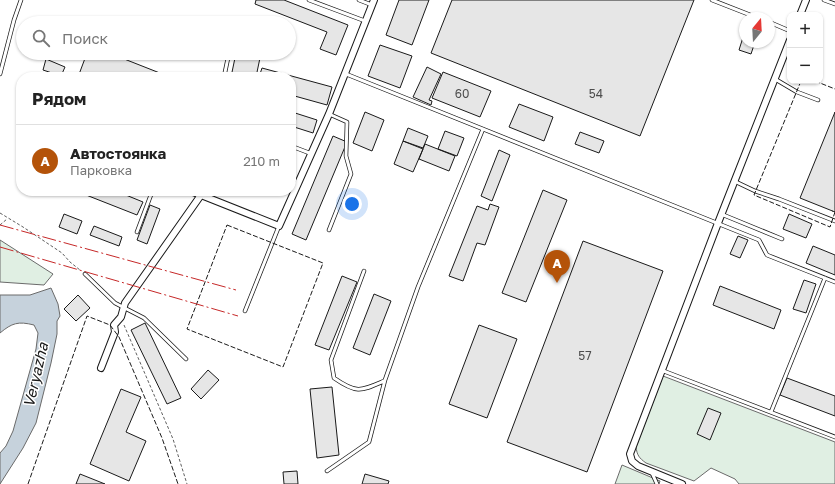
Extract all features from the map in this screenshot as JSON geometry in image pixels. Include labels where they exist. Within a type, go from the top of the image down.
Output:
[{"type":"street","points":[[801,12],[806,0]]},
{"type":"street","points":[[296,189],[346,74],[373,2]]},
{"type":"street","points":[[682,484],[638,466],[632,461],[630,454],[721,214],[787,48]]},
{"type":"street","points":[[101,368],[115,332],[114,325],[121,317],[125,304],[200,196]]},
{"type":"street","points":[[204,196],[279,226],[293,196]]},
{"type":"lane","points":[[0,74],[14,20],[21,0]]},
{"type":"lane","points":[[309,0],[366,22]]},
{"type":"lane","points":[[359,0],[373,2]]},
{"type":"lane","points":[[712,0],[743,12]]},
{"type":"lane","points":[[824,0],[835,4]]},
{"type":"lane","points":[[775,25],[787,30]]},
{"type":"lane","points":[[225,72],[228,60]]},
{"type":"lane","points":[[346,74],[759,240],[767,255],[835,282]]},
{"type":"lane","points":[[775,79],[797,92],[818,100]]},
{"type":"lane","points":[[329,114],[348,122],[346,156],[351,174],[329,230]]},
{"type":"lane","points":[[327,471],[369,442],[385,380],[418,287],[483,129]]},
{"type":"lane","points":[[296,148],[312,154]]},
{"type":"lane","points":[[734,181],[755,192],[779,198],[835,221]]},
{"type":"lane","points":[[137,232],[150,196]]},
{"type":"lane","points":[[721,214],[782,239]]},
{"type":"lane","points":[[245,311],[279,226]]},
{"type":"lane","points":[[364,271],[331,360],[334,378],[347,387],[363,390],[385,380]]},
{"type":"lane","points":[[84,274],[115,303],[144,318],[186,359]]},
{"type":"lane","points":[[771,412],[825,278]]},
{"type":"lane","points":[[661,370],[835,437]]},
{"type":"lane","points":[[650,471],[657,484]]},
{"type":"path","points":[[0,213],[62,252],[70,262],[84,274]]},
{"type":"path","points":[[0,225],[8,218]]},
{"type":"path","points":[[121,317],[173,439],[187,484]]},
{"type":"green space","points":[[0,240],[53,274],[44,285],[0,282]]},
{"type":"green space","points":[[663,376],[835,442],[835,484],[739,484],[735,479],[711,468],[694,481],[646,463],[639,456],[636,447]]},
{"type":"green space","points":[[622,465],[660,481],[659,484],[615,484]]},
{"type":"water","name":"Veryazha","points":[[51,288],[58,304],[60,316],[57,321],[57,334],[36,423],[23,448],[0,484],[0,453],[6,446],[13,431],[36,349],[38,333],[34,325],[19,323],[8,327],[0,333],[0,295],[30,295]]},
{"type":"building","points":[[256,0],[284,0],[348,25],[336,55],[320,49],[327,32],[296,20],[296,16],[286,16],[255,4]]},
{"type":"building","points":[[399,0],[429,0],[412,45],[386,35]]},
{"type":"building","points":[[452,0],[694,0],[640,136],[431,53]]},
{"type":"building","points":[[380,45],[412,56],[400,88],[368,76]]},
{"type":"building","points":[[740,48],[753,48],[751,54],[739,50]]},
{"type":"building","points":[[46,60],[65,67],[63,72],[49,72],[43,70]]},
{"type":"building","points":[[84,60],[127,60],[157,72],[80,72]]},
{"type":"building","points":[[235,60],[260,60],[257,72],[232,72]]},
{"type":"building","points":[[427,67],[441,74],[429,100],[432,101],[431,105],[413,97]]},
{"type":"building","points":[[262,68],[277,72],[261,72]]},
{"type":"building","points":[[443,72],[491,91],[480,117],[432,98]]},
{"type":"building","points":[[296,77],[332,87],[327,105],[296,96]]},
{"type":"building","points":[[519,104],[553,117],[544,141],[509,127]]},
{"type":"building","points":[[365,112],[384,120],[372,151],[353,143]]},
{"type":"building","points":[[835,112],[835,212],[800,198]]},
{"type":"building","points":[[296,113],[317,120],[313,133],[296,128]]},
{"type":"building","points":[[408,128],[428,136],[423,148],[403,141]]},
{"type":"building","points":[[445,131],[464,138],[457,156],[438,149]]},
{"type":"building","points":[[580,132],[604,141],[599,153],[575,144]]},
{"type":"building","points":[[333,136],[347,142],[306,240],[292,234]]},
{"type":"building","points":[[403,141],[423,149],[413,172],[394,164]]},
{"type":"building","points":[[425,144],[455,156],[449,171],[419,159]]},
{"type":"building","points":[[499,150],[510,155],[492,201],[481,196]]},
{"type":"building","points":[[543,190],[567,200],[526,302],[502,293]]},
{"type":"building","points":[[89,196],[128,196],[143,202],[137,215]]},
{"type":"building","points":[[490,204],[499,207],[485,245],[477,243],[463,281],[449,276],[477,206],[488,210]]},
{"type":"building","points":[[150,205],[160,209],[147,244],[137,240]]},
{"type":"building","points":[[64,214],[82,221],[77,234],[59,227]]},
{"type":"building","points":[[789,214],[812,224],[806,238],[783,229]]},
{"type":"building","points":[[94,226],[122,237],[119,246],[90,235]]},
{"type":"building","points":[[738,236],[748,240],[740,258],[730,254]]},
{"type":"building","points":[[583,241],[663,271],[587,472],[507,442]]},
{"type":"building","points":[[813,246],[835,255],[835,275],[806,263]]},
{"type":"building","points":[[342,276],[357,282],[329,350],[315,345]]},
{"type":"building","points":[[804,280],[816,284],[806,313],[793,309]]},
{"type":"building","points":[[720,286],[781,310],[774,329],[713,305]]},
{"type":"building","points":[[374,294],[391,301],[370,355],[353,348]]},
{"type":"building","points":[[78,295],[90,308],[76,321],[64,309]]},
{"type":"building","points":[[145,323],[181,398],[167,404],[131,330]]},
{"type":"building","points":[[479,325],[517,339],[487,418],[449,404]]},
{"type":"building","points":[[208,370],[219,380],[201,399],[191,389]]},
{"type":"building","points":[[787,378],[835,396],[835,416],[780,395]]},
{"type":"building","points":[[332,387],[339,455],[317,458],[310,389]]},
{"type":"building","points":[[121,389],[141,397],[126,432],[146,441],[129,481],[90,464]]},
{"type":"building","points":[[708,408],[721,413],[710,440],[697,434]]},
{"type":"building","points":[[297,471],[298,484],[284,484],[283,472]]},
{"type":"building","points":[[80,474],[105,484],[76,484]]},
{"type":"building","points":[[365,474],[389,481],[388,484],[362,484]]},
{"type":"fence","points":[[800,84],[754,195],[830,227],[835,212],[832,211]]},
{"type":"fence","points":[[822,84],[835,89]]},
{"type":"fence","points":[[227,225],[323,263],[283,367],[187,329],[227,225]]},
{"type":"fence","points":[[28,484],[87,316],[110,325],[119,337],[162,438],[178,484]]},
{"type":"power","points":[[0,225],[236,290]]},
{"type":"power","points":[[0,247],[238,316]]},
{"type":"place","name":"Автостоянка","points":[[557,283]]}]
